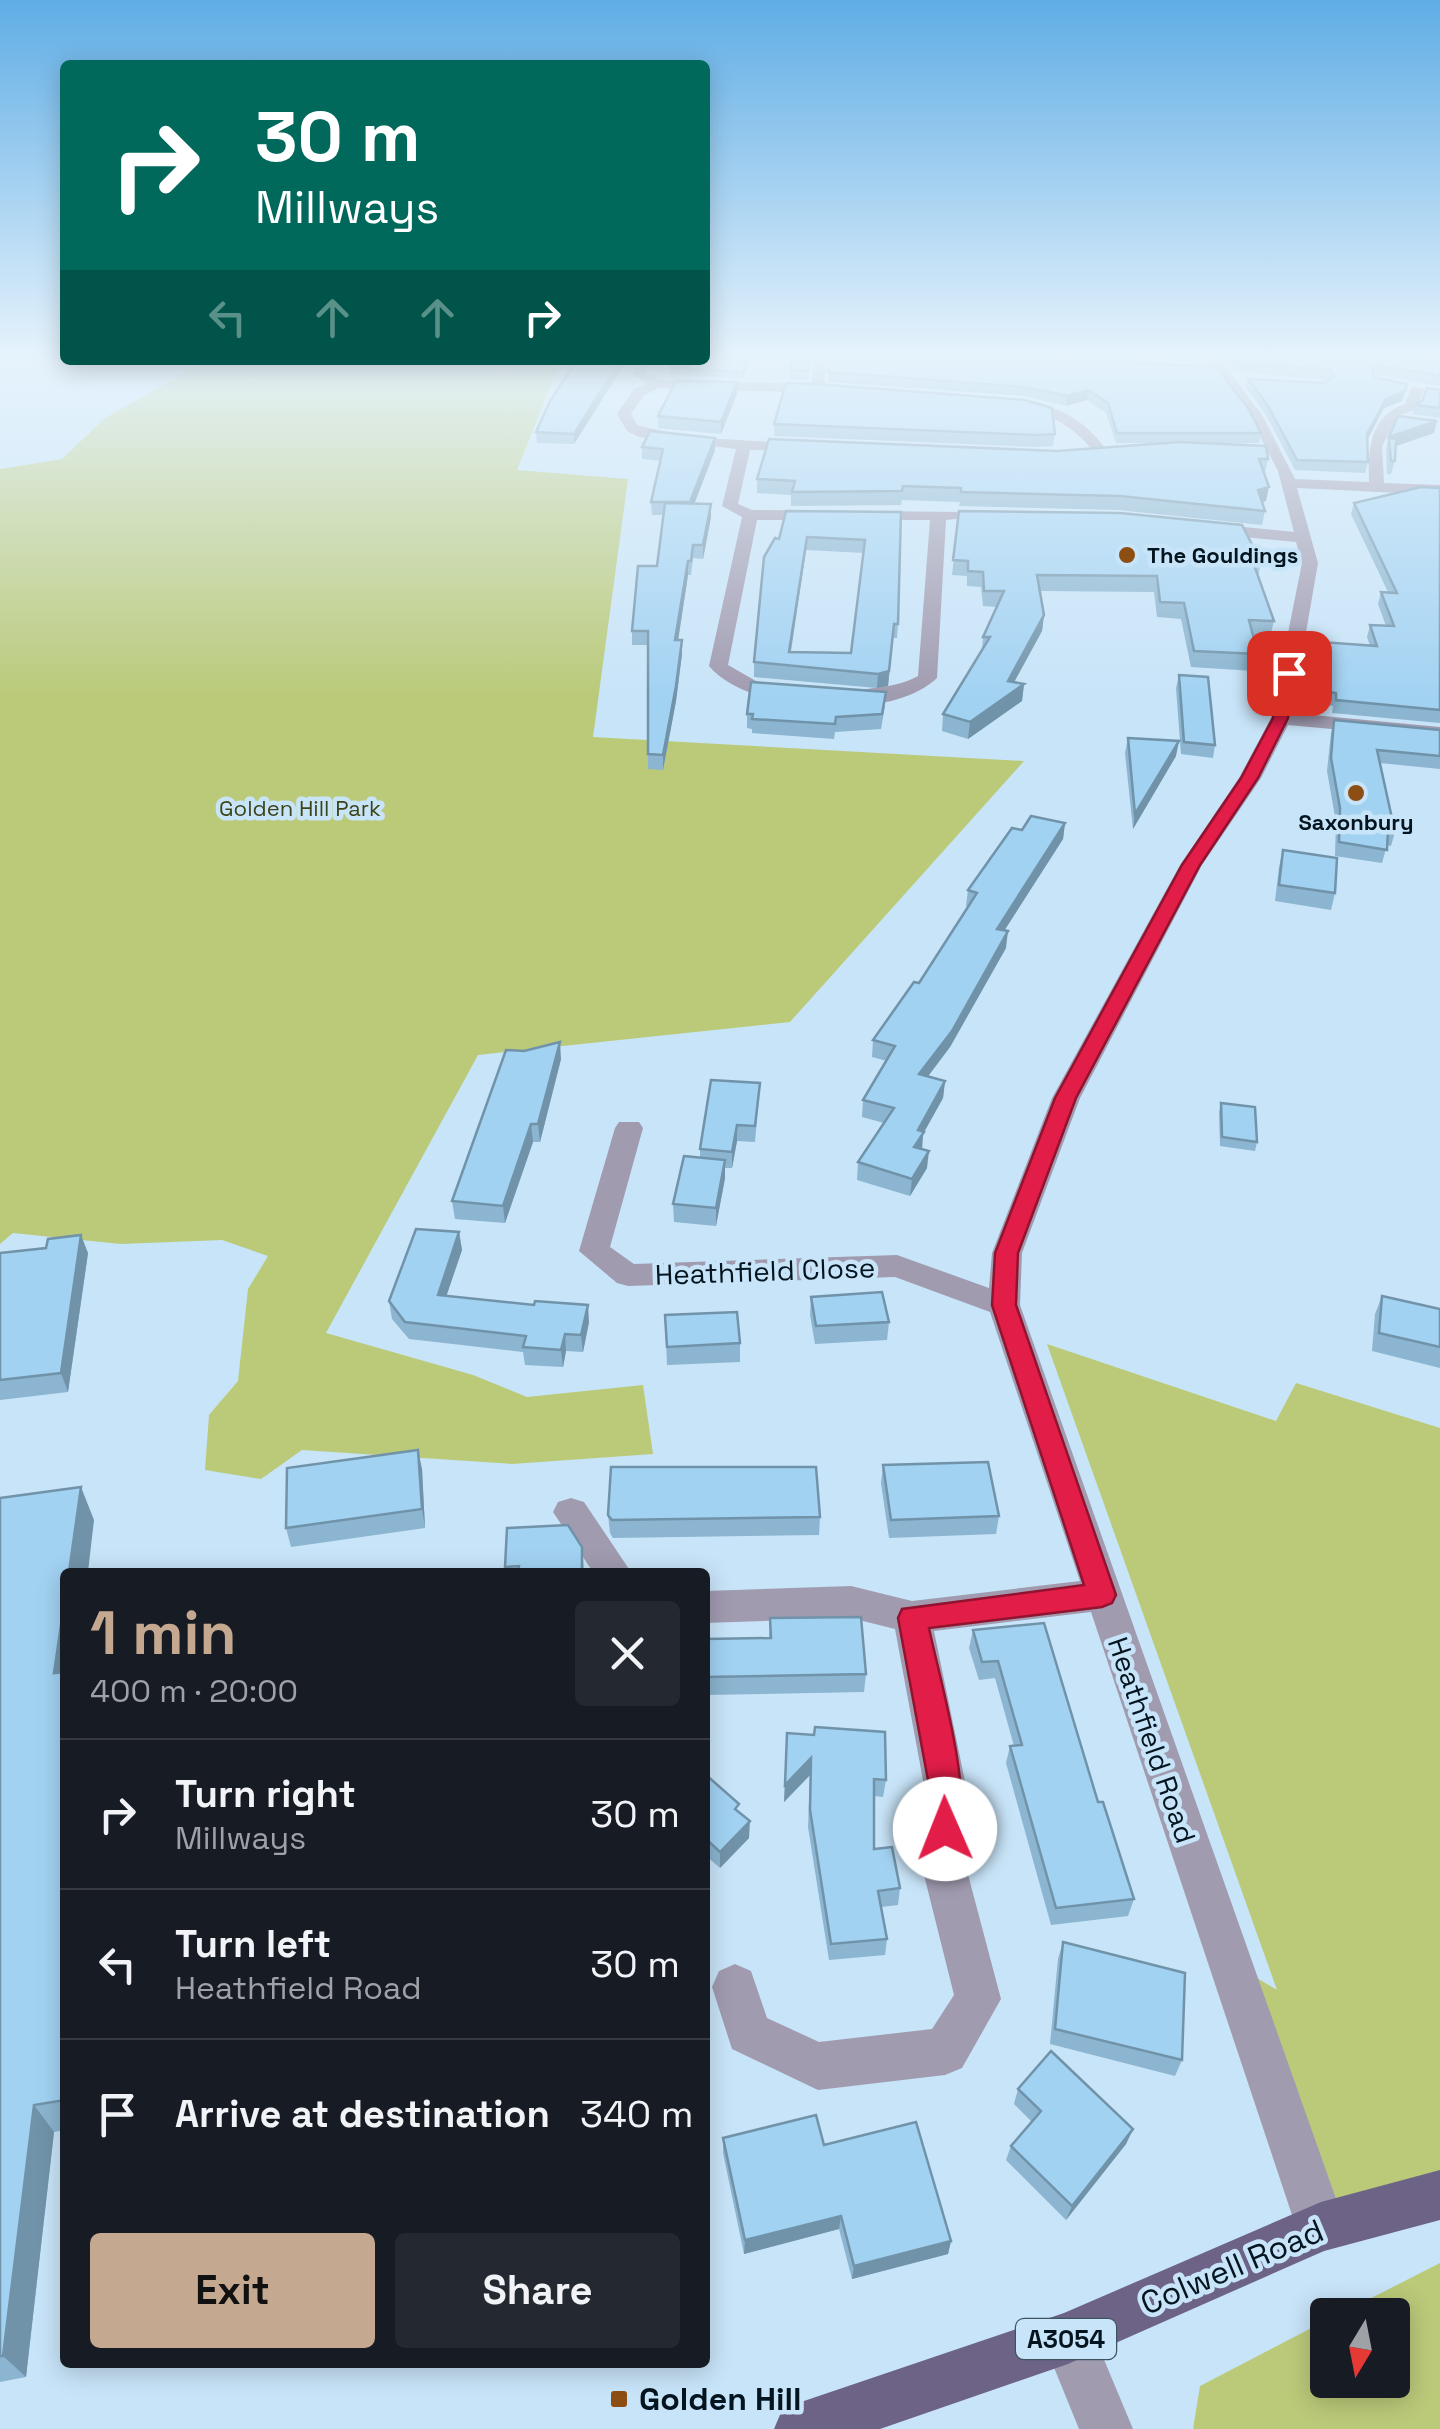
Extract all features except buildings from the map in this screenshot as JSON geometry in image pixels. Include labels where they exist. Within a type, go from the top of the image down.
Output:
[{"type":"main road","name":"Colwell Road","points":[[801,2429],[1068,2338],[1322,2227],[1440,2195]]},
{"type":"street","points":[[738,470],[730,506],[750,515],[974,516]]},
{"type":"street","name":"Heathfield Road","points":[[1283,470],[1290,482],[1310,564],[1280,718],[1250,778],[1191,865],[1066,1098],[1007,1253],[1004,1305],[1322,2227]]},
{"type":"street","points":[[1377,470],[1377,487]]},
{"type":"street","points":[[1290,482],[1440,490]]},
{"type":"street","points":[[750,515],[718,666],[731,680],[746,684],[877,698],[908,691],[927,678],[938,514]]},
{"type":"street","points":[[1191,527],[1301,538]]},
{"type":"street","points":[[1280,718],[1440,732]]},
{"type":"street","name":"Heathfield Close","points":[[629,1128],[594,1251],[628,1275],[897,1266],[1004,1305]]},
{"type":"street","points":[[572,1512],[610,1568]]},
{"type":"street","points":[[710,1607],[851,1602],[912,1618],[1102,1595]]},
{"type":"street","points":[[735,1986],[748,2034],[818,2066],[945,2051],[978,1999],[944,1866],[946,1791],[912,1618]]},
{"type":"street","points":[[1068,2338],[1106,2429]]},
{"type":"green space","name":"Golden Hill Park","points":[[0,470],[521,470],[628,479],[593,737],[1024,761],[790,1022],[478,1055],[326,1333],[473,1375],[527,1397],[643,1385],[653,1454],[512,1464],[302,1450],[261,1479],[205,1470],[209,1415],[238,1381],[248,1289],[268,1256],[222,1240],[121,1244],[13,1233],[0,1244]]},
{"type":"green space","points":[[1047,1344],[1276,1421],[1296,1383],[1440,1428],[1440,2195],[1321,2227],[1229,1961],[1277,1990]]},
{"type":"green space","points":[[1440,2263],[1440,2429],[1193,2429],[1200,2386],[1310,2329],[1310,2398],[1410,2398],[1410,2298],[1371,2298]]},
{"type":"place","name":"The Gouldings","points":[[1127,555]]},
{"type":"place","name":"Saxonbury","points":[[1356,793]]},
{"type":"place","name":"Golden Hill","points":[[619,2399]]},
{"type":"route","points":[[945,1829],[946,1791],[912,1618],[1102,1595],[1004,1305],[1007,1253],[1066,1098],[1191,865],[1250,778],[1280,718],[1289,673]]}]
